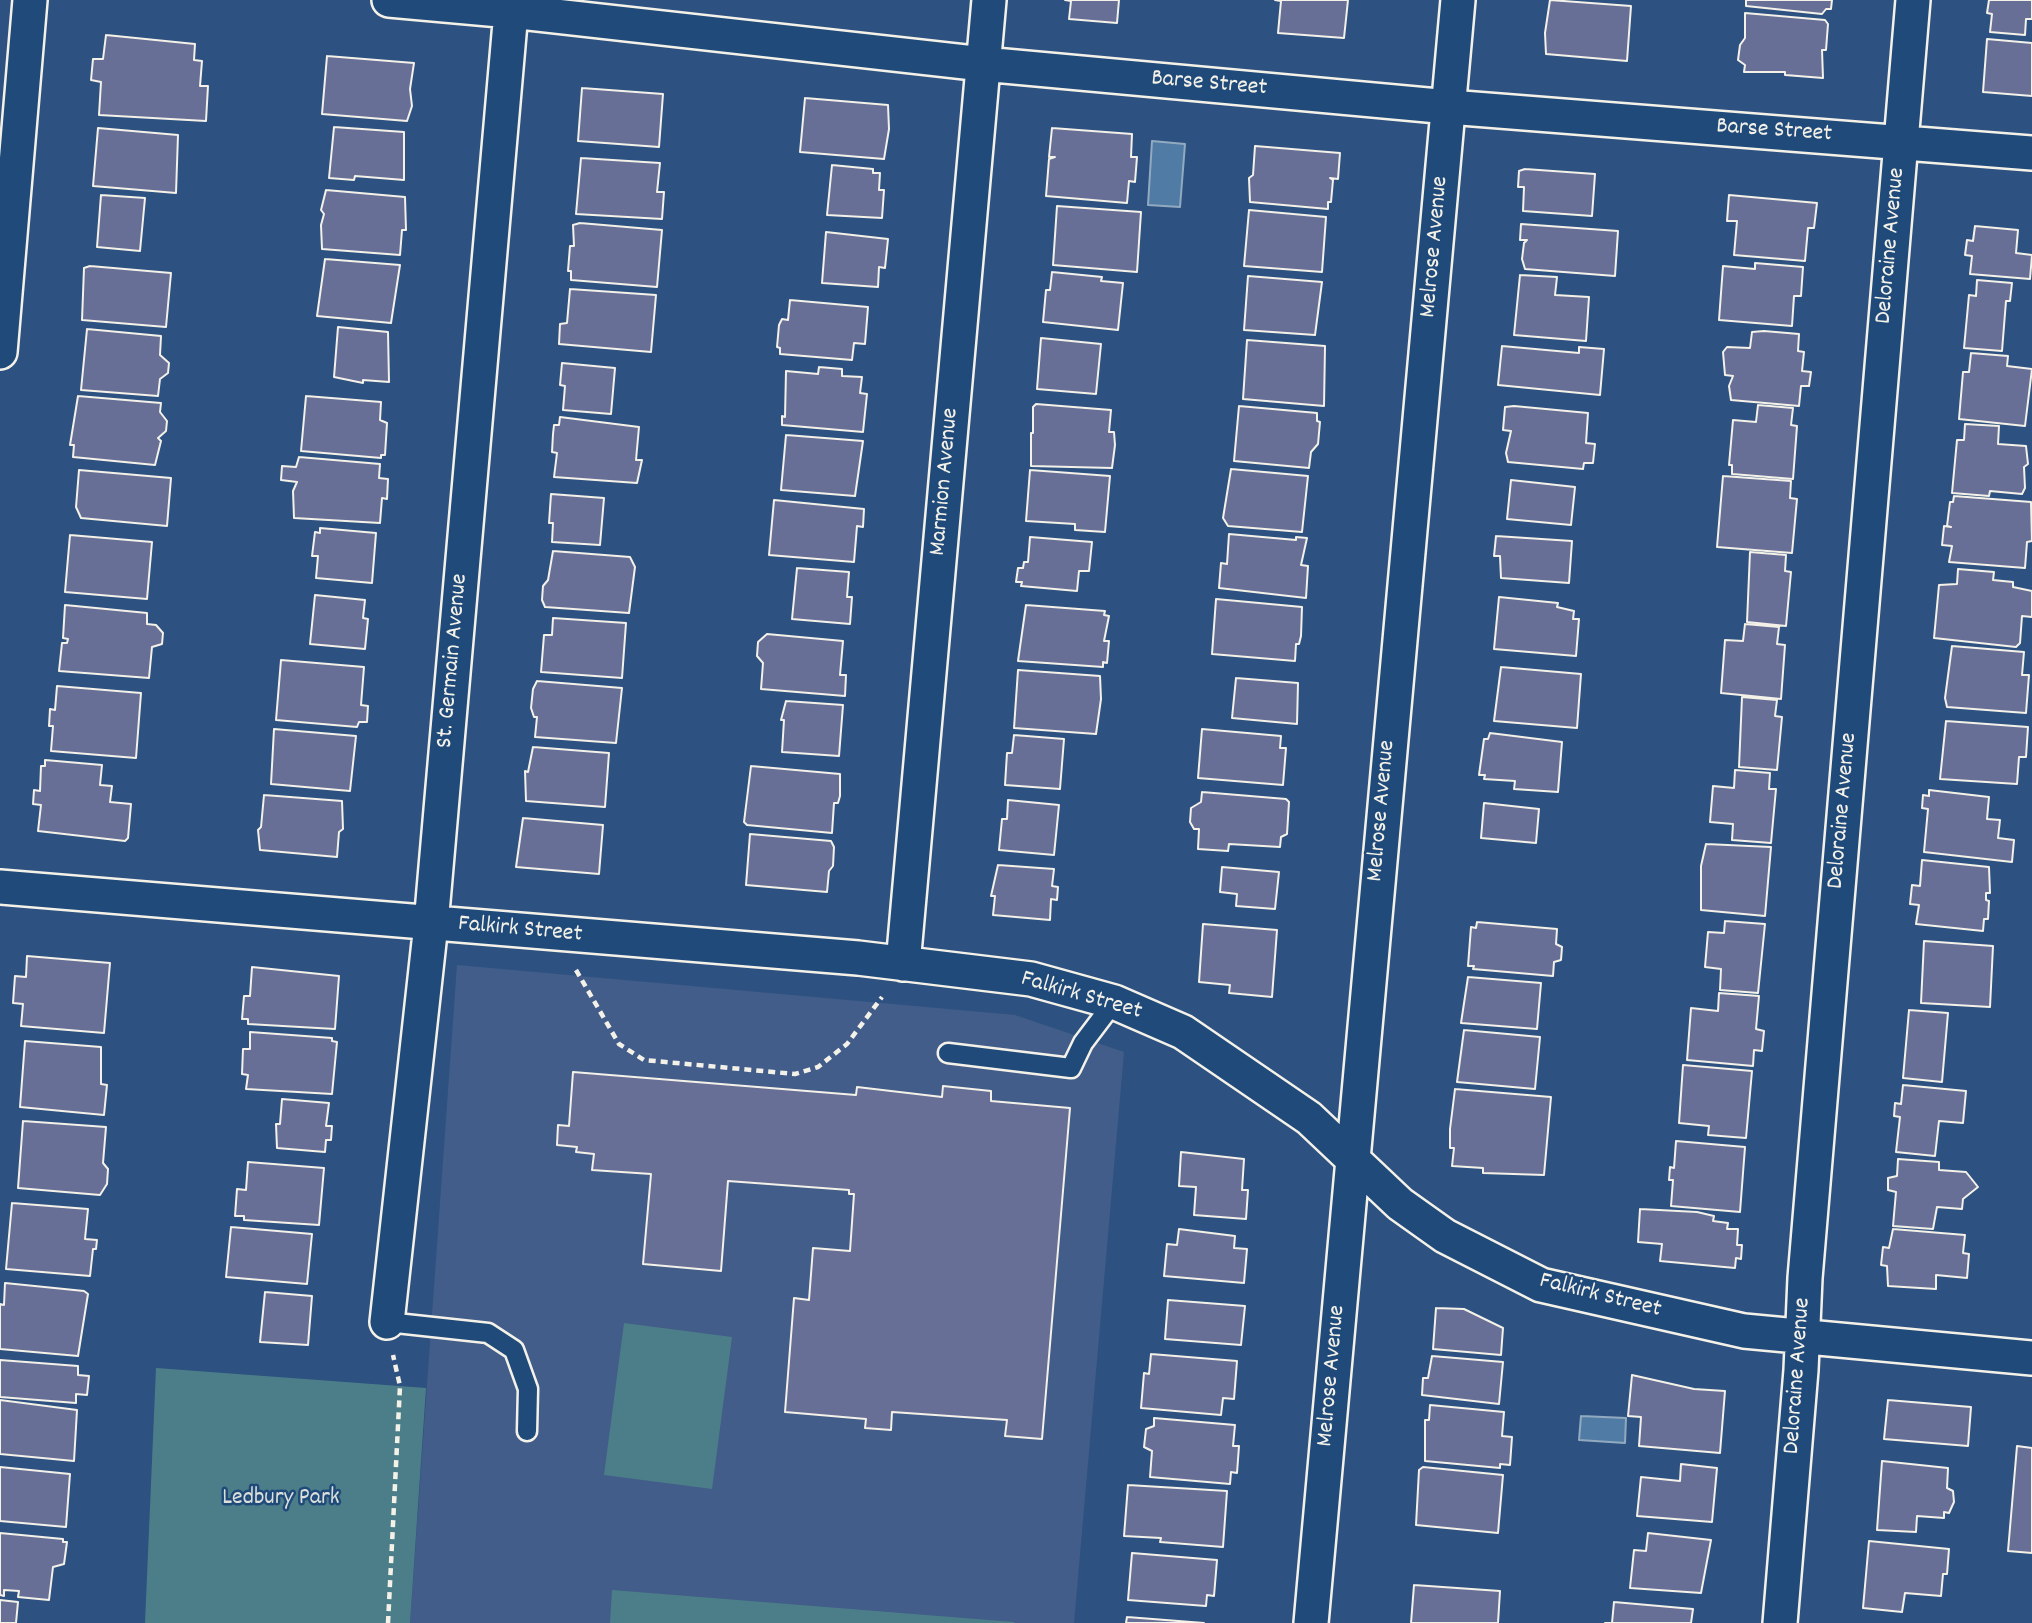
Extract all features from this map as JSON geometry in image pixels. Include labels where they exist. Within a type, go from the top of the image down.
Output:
[{"type":"street","points":[[0,352],[30,0]]},
{"type":"street","name":"Barse Street","points":[[388,0],[511,5],[983,64],[1449,107],[2032,153]]},
{"type":"street","name":"Marmion Avenue","points":[[897,963],[989,0]]},
{"type":"street","name":"Melrose Avenue","points":[[1311,1623],[1458,0]]},
{"type":"street","name":"Deloraine Avenue","points":[[1780,1623],[1804,1336],[1805,1278],[1913,0]]},
{"type":"street","name":"St. Germain Avenue","points":[[387,1322],[432,924],[511,5]]},
{"type":"street","name":"Falkirk Street","points":[[0,887],[897,963],[1031,979],[1114,1002],[1183,1032],[1309,1118],[1400,1203],[1445,1236],[1541,1285],[1744,1331],[2032,1358]]},
{"type":"lane","points":[[948,1053],[1071,1068],[1083,1043],[1114,1002]]},
{"type":"lane","points":[[387,1322],[488,1333],[513,1350],[528,1389],[527,1431]]},
{"type":"path","points":[[556,934],[620,1044],[644,1060],[795,1074],[818,1067],[847,1044],[883,995],[897,963]]},
{"type":"path","points":[[387,1322],[400,1386],[388,1623]]},
{"type":"shaded area","points":[[1152,141],[1185,144],[1180,207],[1148,205]]},
{"type":"shaded area","points":[[457,965],[1015,1015],[1124,1052],[1074,1623],[410,1623]]},
{"type":"shaded area","points":[[1581,1416],[1626,1418],[1625,1443],[1579,1440]]},
{"type":"green space","points":[[624,1323],[732,1337],[712,1489],[604,1475]]},
{"type":"green space","name":"Ledbury Park","points":[[156,1368],[426,1388],[410,1623],[145,1623]]},
{"type":"green space","points":[[612,1590],[1014,1622],[1014,1623],[610,1623]]},
{"type":"building","points":[[1065,0],[1119,0],[1117,23],[1069,19],[1071,1]]},
{"type":"building","points":[[1275,0],[1348,0],[1344,38],[1278,33],[1281,1]]},
{"type":"building","points":[[1550,0],[1631,6],[1627,61],[1546,54],[1545,33]]},
{"type":"building","points":[[1746,0],[1832,0],[1831,9],[1826,9],[1822,14],[1746,6]]},
{"type":"building","points":[[1989,0],[2032,0],[2032,19],[2026,19],[2025,35],[1990,32],[1992,14],[1987,13]]},
{"type":"building","points":[[1745,13],[1825,20],[1828,24],[1826,50],[1822,50],[1823,78],[1785,75],[1785,72],[1744,72],[1745,65],[1738,60],[1740,45],[1745,38]]},
{"type":"building","points":[[106,35],[195,44],[194,60],[202,61],[200,86],[208,86],[206,121],[99,115],[101,82],[91,80],[93,59],[103,59]]},
{"type":"building","points":[[1987,39],[2032,43],[2032,96],[1983,92]]},
{"type":"building","points":[[327,56],[414,63],[410,89],[412,106],[407,121],[322,114]]},
{"type":"building","points":[[582,88],[663,94],[659,147],[578,141]]},
{"type":"building","points":[[805,98],[888,105],[889,129],[884,159],[800,152]]},
{"type":"building","points":[[334,127],[404,132],[404,180],[355,176],[354,180],[329,178]]},
{"type":"building","points":[[98,128],[178,135],[176,193],[93,186]]},
{"type":"building","points":[[1052,128],[1132,134],[1131,157],[1137,157],[1135,182],[1129,181],[1127,203],[1046,196],[1049,159],[1055,157],[1049,157]]},
{"type":"building","points":[[1255,146],[1340,153],[1338,179],[1330,178],[1333,180],[1328,209],[1250,202],[1249,178],[1253,175]]},
{"type":"building","points":[[581,158],[660,163],[657,192],[664,192],[662,219],[576,214]]},
{"type":"building","points":[[832,165],[873,169],[873,173],[880,173],[879,190],[884,190],[882,218],[827,215]]},
{"type":"building","points":[[1525,169],[1595,174],[1592,216],[1523,211],[1524,187],[1518,187],[1519,171]]},
{"type":"building","points":[[326,190],[405,197],[406,230],[402,230],[400,255],[322,249],[321,225],[324,214],[321,210]]},
{"type":"building","points":[[101,195],[145,198],[140,251],[97,247]]},
{"type":"building","points":[[1729,195],[1817,203],[1814,228],[1808,228],[1805,261],[1734,255],[1737,221],[1727,221]]},
{"type":"building","points":[[1057,206],[1141,212],[1137,272],[1053,265]]},
{"type":"building","points":[[1249,210],[1326,217],[1322,272],[1244,266]]},
{"type":"building","points":[[580,223],[662,230],[657,287],[571,280],[571,271],[568,271],[570,246],[574,246],[573,225]]},
{"type":"building","points":[[1521,224],[1618,231],[1615,276],[1525,269],[1522,259],[1524,243],[1527,240],[1520,240]]},
{"type":"building","points":[[1975,226],[2018,230],[2016,253],[2032,255],[2030,279],[1970,274],[1972,256],[1965,255],[1967,240],[1973,241]]},
{"type":"building","points":[[826,232],[888,239],[885,268],[879,267],[878,287],[822,283]]},
{"type":"building","points":[[325,259],[400,265],[391,323],[317,316]]},
{"type":"building","points":[[1755,263],[1803,267],[1801,296],[1794,296],[1792,326],[1719,320],[1723,266],[1755,269]]},
{"type":"building","points":[[90,266],[171,273],[166,327],[82,320],[84,268]]},
{"type":"building","points":[[1052,272],[1102,277],[1101,281],[1123,283],[1118,330],[1043,322],[1046,290],[1050,290]]},
{"type":"building","points":[[1520,275],[1557,277],[1555,295],[1589,297],[1586,341],[1514,335]]},
{"type":"building","points":[[1248,276],[1322,282],[1315,335],[1244,330]]},
{"type":"building","points":[[1977,280],[2012,283],[2010,301],[2006,301],[2002,351],[1964,348],[1969,295],[1976,296]]},
{"type":"building","points":[[570,289],[656,295],[651,352],[559,344],[560,324],[567,323]]},
{"type":"building","points":[[790,300],[868,307],[865,344],[854,343],[852,360],[780,354],[780,348],[777,347],[779,325],[782,319],[788,320]]},
{"type":"building","points":[[338,327],[388,332],[389,382],[363,380],[363,383],[334,377]]},
{"type":"building","points":[[87,329],[161,336],[160,355],[169,363],[168,373],[160,379],[158,396],[81,390]]},
{"type":"building","points":[[1752,332],[1799,334],[1798,351],[1804,352],[1802,371],[1811,372],[1809,386],[1801,386],[1799,406],[1731,400],[1729,386],[1733,376],[1725,375],[1723,352],[1727,347],[1750,348]]},
{"type":"building","points":[[1041,338],[1101,344],[1096,394],[1037,389]]},
{"type":"building","points":[[1247,340],[1325,346],[1324,406],[1243,399]]},
{"type":"building","points":[[1502,346],[1579,353],[1579,347],[1604,349],[1600,395],[1498,385]]},
{"type":"building","points":[[1971,353],[2008,356],[2007,366],[2032,369],[2025,426],[1959,419],[1963,372],[1969,372]]},
{"type":"building","points":[[562,363],[615,368],[611,414],[563,410],[565,386],[560,385]]},
{"type":"building","points":[[819,367],[842,369],[842,376],[862,377],[860,393],[867,394],[863,432],[782,425],[782,416],[785,417],[786,371],[818,374]]},
{"type":"building","points":[[78,396],[161,403],[160,412],[167,421],[166,431],[158,438],[161,441],[155,465],[73,457],[74,445],[70,445]]},
{"type":"building","points":[[306,396],[381,402],[380,420],[387,423],[385,455],[381,455],[381,458],[301,451]]},
{"type":"building","points":[[1036,404],[1111,410],[1109,432],[1114,432],[1115,445],[1112,468],[1031,466],[1033,407]]},
{"type":"building","points":[[1758,405],[1793,408],[1791,425],[1797,426],[1793,479],[1732,474],[1732,465],[1729,465],[1733,420],[1756,422]]},
{"type":"building","points":[[1239,406],[1317,413],[1317,421],[1320,422],[1318,444],[1311,452],[1309,468],[1234,461]]},
{"type":"building","points":[[1505,407],[1588,413],[1586,443],[1595,444],[1593,463],[1584,463],[1583,469],[1508,462],[1506,453],[1511,431],[1503,430]]},
{"type":"building","points":[[560,417],[639,427],[636,460],[642,460],[637,483],[554,477],[557,453],[552,452],[553,434],[554,425],[559,425]]},
{"type":"building","points":[[1965,424],[1999,426],[1998,444],[2026,446],[2028,464],[2024,467],[2025,488],[2022,494],[1990,491],[1989,496],[1952,493],[1957,440],[1964,440]]},
{"type":"building","points":[[786,435],[863,441],[855,496],[781,490]]},
{"type":"building","points":[[299,457],[380,464],[379,478],[388,479],[387,499],[382,498],[380,523],[294,518],[293,491],[297,482],[281,480],[282,466],[296,467]]},
{"type":"building","points":[[1231,469],[1308,476],[1302,532],[1228,526],[1223,518]]},
{"type":"building","points":[[79,470],[171,478],[167,526],[81,518],[76,507]]},
{"type":"building","points":[[1030,470],[1110,476],[1105,532],[1075,530],[1075,524],[1026,521]]},
{"type":"building","points":[[1723,476],[1791,481],[1790,498],[1797,499],[1792,553],[1717,547]]},
{"type":"building","points":[[1511,480],[1575,487],[1571,525],[1507,519]]},
{"type":"building","points":[[551,494],[604,498],[600,545],[552,542],[553,523],[549,523]]},
{"type":"building","points":[[1954,496],[2031,502],[2032,541],[2027,542],[2025,568],[1949,562],[1952,546],[1942,545],[1944,526],[1951,527],[1947,526],[1950,502],[1953,502]]},
{"type":"building","points":[[774,500],[864,509],[863,527],[857,526],[854,562],[769,555]]},
{"type":"building","points":[[320,528],[376,533],[372,583],[316,578],[318,556],[312,556],[315,532],[320,533]]},
{"type":"building","points":[[1229,534],[1296,540],[1296,537],[1307,538],[1301,565],[1308,566],[1306,598],[1219,588],[1221,563],[1227,564]]},
{"type":"building","points":[[70,535],[152,542],[147,599],[65,592]]},
{"type":"building","points":[[1496,536],[1572,541],[1569,583],[1501,578],[1500,556],[1494,556]]},
{"type":"building","points":[[1030,537],[1092,542],[1089,571],[1079,571],[1077,591],[1021,586],[1022,582],[1016,582],[1018,568],[1023,568],[1024,562],[1028,562]]},
{"type":"building","points":[[553,551],[630,557],[635,567],[629,613],[545,607],[542,600],[543,586],[548,580]]},
{"type":"building","points":[[1750,552],[1786,555],[1785,571],[1791,572],[1786,626],[1747,622]]},
{"type":"building","points":[[797,568],[849,572],[847,597],[852,597],[850,624],[792,619]]},
{"type":"building","points":[[1958,569],[1994,572],[1993,580],[2013,582],[2013,587],[2032,591],[2032,617],[2022,616],[2020,643],[2016,647],[1934,638],[1939,585],[1957,584]]},
{"type":"building","points":[[315,595],[365,600],[363,618],[368,619],[365,649],[310,644]]},
{"type":"building","points":[[1499,597],[1558,603],[1557,607],[1574,611],[1573,619],[1579,619],[1576,656],[1494,649]]},
{"type":"building","points":[[1216,599],[1302,607],[1301,636],[1299,644],[1296,644],[1295,661],[1212,654]]},
{"type":"building","points":[[65,605],[147,613],[147,624],[156,625],[163,633],[162,644],[152,647],[149,678],[59,671],[62,643],[67,643],[68,639],[63,638]]},
{"type":"building","points":[[1026,605],[1105,611],[1104,615],[1109,616],[1104,641],[1109,641],[1107,663],[1103,662],[1103,667],[1018,661]]},
{"type":"building","points":[[553,618],[626,623],[622,678],[541,672],[544,635],[552,635]]},
{"type":"building","points":[[1745,624],[1779,627],[1777,644],[1785,645],[1781,699],[1721,693],[1725,640],[1743,641]]},
{"type":"building","points":[[767,634],[843,641],[840,675],[846,675],[845,696],[761,689],[763,663],[757,656],[758,642]]},
{"type":"building","points":[[1952,646],[2024,652],[2022,675],[2029,675],[2026,713],[1947,707],[1945,698]]},
{"type":"building","points":[[281,660],[364,667],[361,705],[368,706],[367,722],[359,722],[357,727],[276,720]]},
{"type":"building","points":[[1501,667],[1581,674],[1577,728],[1494,721]]},
{"type":"building","points":[[1018,670],[1100,676],[1101,699],[1096,734],[1014,728]]},
{"type":"building","points":[[1236,678],[1298,683],[1297,724],[1232,718]]},
{"type":"building","points":[[537,681],[622,688],[616,743],[535,737],[537,717],[534,717],[531,708],[533,689]]},
{"type":"building","points":[[57,686],[141,693],[136,758],[51,751],[53,726],[49,726],[50,709],[55,710]]},
{"type":"building","points":[[1742,697],[1777,700],[1775,716],[1782,717],[1777,770],[1739,767]]},
{"type":"building","points":[[786,701],[843,705],[839,756],[782,752],[784,720],[781,720]]},
{"type":"building","points":[[1946,721],[2028,727],[2026,757],[2019,757],[2017,784],[1940,779]]},
{"type":"building","points":[[274,729],[356,736],[350,791],[271,784]]},
{"type":"building","points":[[1202,729],[1281,736],[1280,748],[1286,748],[1283,785],[1198,778]]},
{"type":"building","points":[[1490,733],[1562,742],[1558,792],[1514,789],[1515,781],[1484,779],[1485,775],[1479,775],[1484,739],[1488,739]]},
{"type":"building","points":[[1014,735],[1064,739],[1060,789],[1005,785],[1007,753],[1012,753]]},
{"type":"building","points":[[533,747],[609,753],[605,807],[526,801],[525,771],[528,772]]},
{"type":"building","points":[[45,760],[102,765],[100,785],[112,786],[110,802],[131,804],[128,838],[125,841],[38,831],[41,805],[33,804],[34,790],[40,791],[41,766],[45,766]]},
{"type":"building","points":[[751,766],[840,774],[840,796],[838,803],[834,803],[832,833],[747,825],[744,822]]},
{"type":"building","points":[[1735,770],[1770,773],[1769,789],[1776,789],[1771,843],[1732,840],[1733,824],[1710,822],[1713,786],[1734,788]]},
{"type":"building","points":[[1929,790],[1989,797],[1987,819],[2000,820],[1998,838],[2014,840],[2012,862],[1924,852],[1928,809],[1922,808],[1923,795],[1929,796]]},
{"type":"building","points":[[1202,792],[1286,799],[1289,802],[1287,834],[1281,837],[1280,847],[1229,844],[1228,851],[1198,849],[1199,829],[1194,829],[1190,822],[1191,808],[1201,802]]},
{"type":"building","points":[[264,795],[342,801],[343,829],[339,832],[337,857],[260,850],[258,830],[261,827]]},
{"type":"building","points":[[1008,800],[1059,805],[1054,855],[999,850],[1002,819],[1007,819]]},
{"type":"building","points":[[1484,803],[1539,809],[1536,843],[1481,838]]},
{"type":"building","points":[[523,818],[603,825],[599,874],[516,867]]},
{"type":"building","points":[[750,834],[831,841],[834,847],[833,866],[829,871],[827,892],[746,885]]},
{"type":"building","points":[[1706,844],[1771,847],[1765,916],[1701,910],[1701,866]]},
{"type":"building","points":[[1922,860],[1989,867],[1990,893],[1986,893],[1986,900],[1989,901],[1988,919],[1984,919],[1983,931],[1916,924],[1919,905],[1910,904],[1912,885],[1920,886]]},
{"type":"building","points":[[998,865],[1054,869],[1052,886],[1058,887],[1057,900],[1051,899],[1050,920],[993,915],[995,896],[991,896]]},
{"type":"building","points":[[1222,867],[1279,872],[1275,909],[1236,906],[1237,894],[1220,892]]},
{"type":"building","points":[[1725,921],[1765,924],[1758,993],[1720,990],[1721,969],[1705,967],[1708,932],[1724,933]]},
{"type":"building","points":[[1477,922],[1557,929],[1556,944],[1562,947],[1561,960],[1554,962],[1553,976],[1473,969],[1474,966],[1468,966],[1471,927],[1476,928]]},
{"type":"building","points":[[1203,924],[1277,930],[1272,997],[1229,993],[1230,985],[1199,982]]},
{"type":"building","points":[[1924,941],[1993,946],[1990,1007],[1921,1003]]},
{"type":"building","points":[[27,956],[110,963],[104,1033],[21,1026],[23,1004],[13,1003],[15,976],[26,977]]},
{"type":"building","points":[[252,967],[339,976],[335,1029],[248,1024],[248,1019],[242,1019],[244,996],[250,996]]},
{"type":"building","points":[[1468,977],[1541,983],[1537,1029],[1461,1023]]},
{"type":"building","points":[[1719,993],[1759,996],[1756,1029],[1764,1031],[1762,1051],[1754,1050],[1753,1066],[1687,1060],[1691,1008],[1718,1011]]},
{"type":"building","points":[[1909,1010],[1948,1013],[1942,1082],[1903,1078]]},
{"type":"building","points":[[1464,1030],[1540,1037],[1535,1089],[1457,1082]]},
{"type":"building","points":[[250,1032],[332,1038],[332,1041],[337,1042],[332,1094],[246,1089],[248,1075],[242,1074],[243,1049],[250,1049]]},
{"type":"building","points":[[25,1041],[101,1047],[101,1084],[107,1085],[104,1115],[20,1107]]},
{"type":"building","points":[[1683,1065],[1752,1071],[1746,1138],[1708,1135],[1709,1126],[1679,1123]]},
{"type":"building","points":[[573,1072],[856,1095],[857,1087],[942,1097],[943,1086],[991,1091],[991,1101],[1070,1108],[1042,1439],[1005,1436],[1007,1420],[892,1412],[891,1430],[865,1428],[866,1419],[785,1412],[794,1298],[809,1300],[813,1248],[850,1251],[854,1194],[849,1194],[849,1190],[728,1181],[721,1271],[643,1264],[651,1174],[592,1170],[594,1154],[576,1152],[577,1147],[557,1145],[558,1125],[569,1126]]},
{"type":"building","points":[[1903,1085],[1966,1091],[1963,1123],[1939,1121],[1935,1156],[1896,1152],[1900,1117],[1894,1116],[1895,1103],[1901,1104]]},
{"type":"building","points":[[1455,1089],[1551,1097],[1544,1175],[1483,1173],[1483,1168],[1452,1166],[1454,1148],[1450,1148],[1450,1129]]},
{"type":"building","points":[[282,1099],[329,1103],[326,1126],[332,1126],[331,1140],[326,1140],[325,1152],[277,1148],[276,1124],[280,1124]]},
{"type":"building","points":[[23,1121],[106,1127],[103,1163],[108,1169],[107,1184],[100,1195],[18,1188]]},
{"type":"building","points":[[1676,1141],[1745,1147],[1740,1212],[1671,1206],[1673,1180],[1669,1180],[1670,1167],[1674,1168]]},
{"type":"building","points":[[1181,1152],[1244,1159],[1242,1190],[1248,1190],[1246,1219],[1194,1215],[1196,1187],[1179,1186]]},
{"type":"building","points":[[1898,1159],[1939,1162],[1939,1170],[1966,1172],[1978,1187],[1963,1199],[1962,1209],[1937,1207],[1933,1229],[1893,1226],[1896,1192],[1888,1190],[1888,1178],[1897,1176]]},
{"type":"building","points":[[248,1162],[324,1168],[319,1225],[244,1220],[244,1216],[235,1216],[237,1189],[246,1190]]},
{"type":"building","points":[[12,1203],[88,1209],[85,1239],[97,1240],[96,1249],[93,1249],[90,1276],[6,1269]]},
{"type":"building","points":[[1640,1209],[1697,1212],[1714,1216],[1713,1221],[1728,1223],[1727,1229],[1738,1229],[1737,1245],[1742,1245],[1741,1259],[1736,1258],[1735,1268],[1660,1261],[1662,1244],[1638,1242]]},
{"type":"building","points":[[231,1227],[312,1234],[307,1284],[226,1277]]},
{"type":"building","points":[[1179,1229],[1235,1236],[1234,1248],[1247,1249],[1244,1283],[1164,1276],[1167,1244],[1177,1245]]},
{"type":"building","points":[[1893,1229],[1965,1235],[1963,1253],[1969,1254],[1967,1278],[1936,1275],[1936,1289],[1888,1286],[1887,1266],[1881,1265],[1883,1247],[1889,1248]]},
{"type":"building","points":[[5,1283],[84,1291],[88,1294],[78,1356],[0,1349],[0,1304],[4,1305]]},
{"type":"building","points":[[265,1292],[312,1296],[308,1345],[260,1342]]},
{"type":"building","points":[[1168,1300],[1245,1306],[1241,1345],[1165,1339]]},
{"type":"building","points":[[1436,1308],[1464,1309],[1503,1328],[1501,1355],[1433,1349]]},
{"type":"building","points":[[1151,1354],[1237,1361],[1234,1399],[1223,1398],[1221,1415],[1141,1408],[1144,1373],[1149,1374]]},
{"type":"building","points":[[1432,1356],[1503,1362],[1499,1404],[1422,1395],[1423,1378],[1428,1378]]},
{"type":"building","points":[[0,1360],[78,1366],[78,1375],[89,1376],[87,1395],[76,1394],[76,1403],[0,1397]]},
{"type":"building","points":[[1632,1375],[1694,1389],[1725,1391],[1720,1453],[1639,1446],[1641,1417],[1628,1416]]},
{"type":"building","points":[[0,1400],[77,1410],[74,1461],[0,1454]]},
{"type":"building","points":[[1888,1400],[1971,1407],[1968,1446],[1884,1439]]},
{"type":"building","points":[[1430,1405],[1504,1412],[1502,1436],[1512,1437],[1510,1465],[1500,1464],[1500,1468],[1425,1461],[1425,1420],[1429,1420]]},
{"type":"building","points":[[1154,1418],[1235,1425],[1233,1446],[1239,1446],[1237,1473],[1231,1472],[1230,1484],[1150,1477],[1152,1451],[1144,1447],[1146,1429],[1154,1426]]},
{"type":"building","points":[[2017,1446],[2032,1448],[2032,1553],[2008,1551]]},
{"type":"building","points":[[1882,1461],[1948,1468],[1947,1488],[1953,1491],[1954,1502],[1949,1513],[1944,1512],[1944,1518],[1917,1516],[1916,1532],[1877,1530]]},
{"type":"building","points":[[1681,1464],[1717,1468],[1712,1522],[1637,1516],[1641,1477],[1680,1481]]},
{"type":"building","points":[[0,1467],[70,1474],[66,1527],[0,1521]]},
{"type":"building","points":[[1423,1467],[1503,1475],[1498,1533],[1416,1525],[1419,1470]]},
{"type":"building","points":[[1128,1485],[1227,1491],[1223,1547],[1124,1536]]},
{"type":"building","points":[[0,1533],[63,1539],[63,1542],[67,1542],[64,1564],[53,1567],[49,1600],[18,1597],[19,1591],[4,1590],[4,1596],[0,1595]]},
{"type":"building","points":[[1648,1533],[1711,1540],[1701,1593],[1630,1588],[1634,1550],[1646,1551]]},
{"type":"building","points":[[1869,1541],[1949,1549],[1947,1574],[1943,1574],[1941,1596],[1905,1593],[1902,1612],[1863,1608]]},
{"type":"building","points":[[1132,1553],[1217,1560],[1214,1596],[1207,1595],[1206,1606],[1128,1600]]},
{"type":"building","points":[[1414,1585],[1500,1591],[1498,1623],[1411,1623]]},
{"type":"building","points":[[0,1600],[18,1602],[16,1623],[0,1623]]},
{"type":"building","points":[[1614,1602],[1693,1609],[1691,1623],[1612,1623]]},
{"type":"building","points":[[1127,1617],[1204,1623],[1126,1623]]}]
